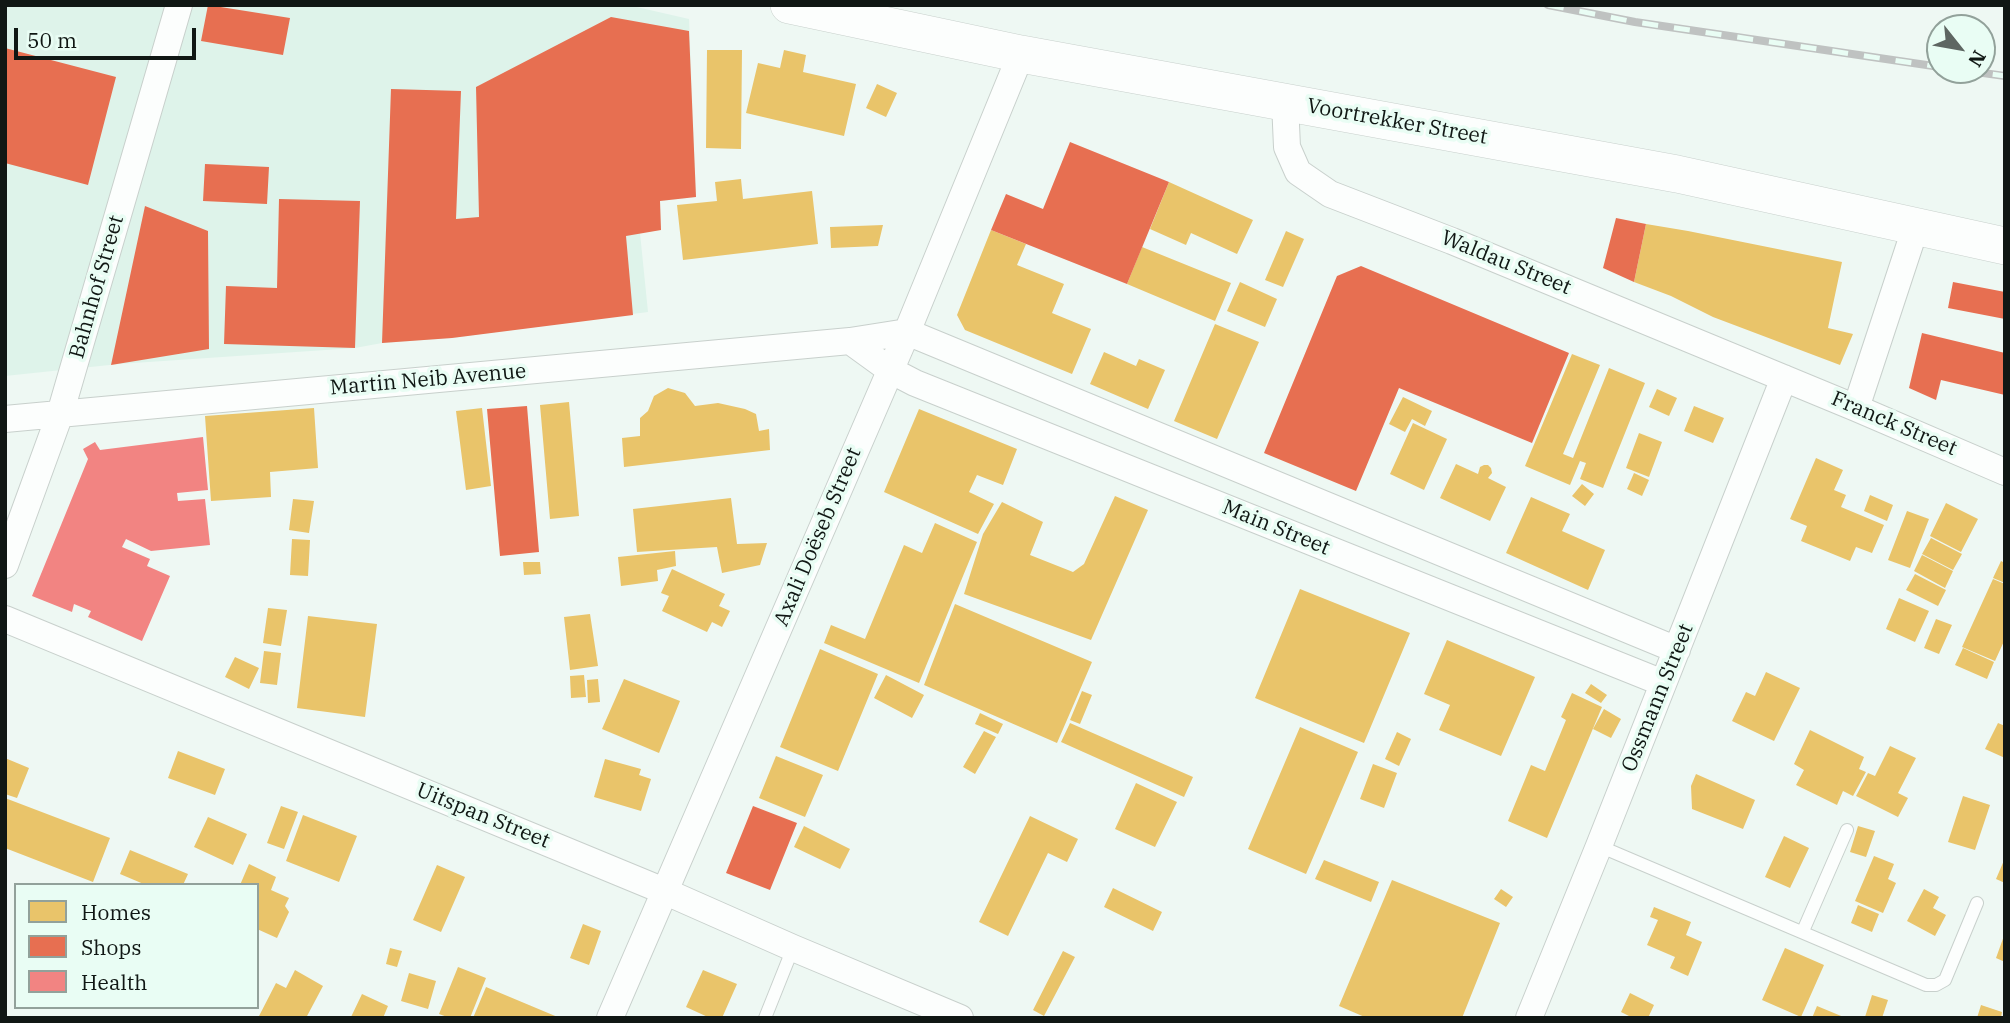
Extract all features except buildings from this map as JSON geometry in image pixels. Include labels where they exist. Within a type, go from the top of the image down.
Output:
[{"type":"main road","name":"Voortrekker Street","points":[[789,5],[1021,54],[1677,174],[2005,246]]},
{"type":"street","name":"Bahnhof Street","points":[[5,565],[60,414],[179,5]]},
{"type":"street","name":"Axali Doëseb Street","points":[[610,1018],[890,370],[1021,54]]},
{"type":"street","name":"Waldau Street","points":[[1285,102],[1287,147],[1298,172],[1330,194],[1452,241],[1784,378]]},
{"type":"street","points":[[1856,408],[1916,226]]},
{"type":"street","name":"Martin Neib Avenue","points":[[5,419],[850,341],[906,331]]},
{"type":"street","name":"Main Street","points":[[906,331],[1676,650]]},
{"type":"street","points":[[850,341],[890,370]]},
{"type":"street","name":"Main Street","points":[[890,370],[915,383],[1663,683]]},
{"type":"street","name":"Franck Street","points":[[1784,378],[2005,471]]},
{"type":"street","name":"Ossmann Street","points":[[1529,1012],[1600,846],[1784,378]]},
{"type":"street","name":"Uitspan Street","points":[[5,619],[664,891],[960,1018]]},
{"type":"lane","points":[[1802,931],[1847,830]]},
{"type":"lane","points":[[1600,846],[1926,985],[1936,985],[1945,980],[1977,903]]},
{"type":"lane","points":[[765,1018],[793,948]]},
{"type":"shaded area","points":[[5,5],[628,5],[689,19],[696,197],[660,201],[661,230],[640,233],[648,312],[355,348],[119,364],[5,376]]},
{"type":"railway","points":[[1548,5],[1635,22],[1926,65]]},
{"type":"railway","points":[[1996,75],[2005,76]]}]
